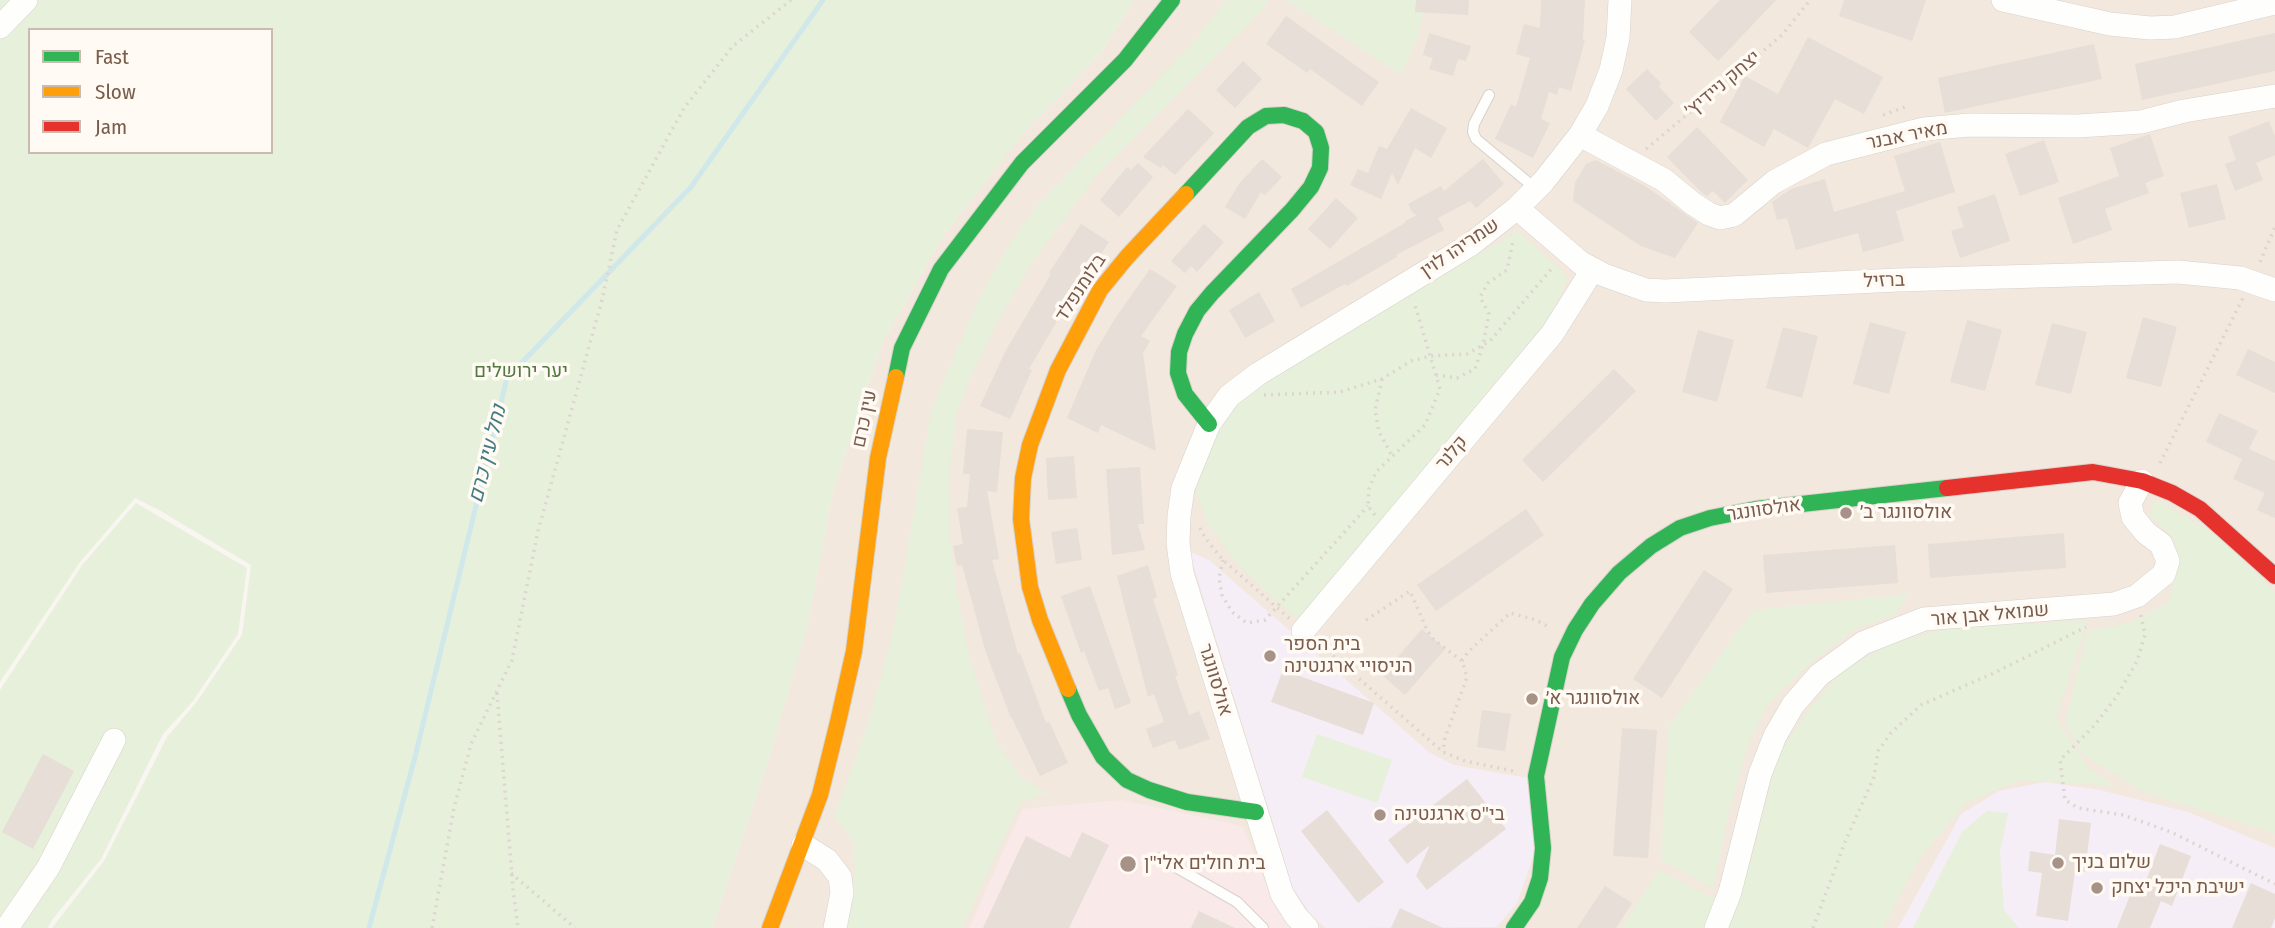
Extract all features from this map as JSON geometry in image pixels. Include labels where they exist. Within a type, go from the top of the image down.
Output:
[{"type":"street","points":[[0,27],[26,0]]},
{"type":"street","name":"עין כרם","points":[[770,928],[820,795],[854,651],[878,458],[902,348],[941,269],[1022,163],[1125,60],[1172,0]]},
{"type":"street","name":"שמריהו לוין","points":[[1209,424],[1229,396],[1258,374],[1470,245],[1517,208],[1536,189],[1563,159],[1597,106],[1611,69],[1618,38],[1620,0]]},
{"type":"street","points":[[2003,0],[2110,24],[2150,28],[2175,27],[2224,11],[2275,3]]},
{"type":"street","name":"מאיר אבנר","points":[[1580,135],[1664,180],[1709,214],[1720,218],[1734,215],[1774,182],[1826,154],[1924,129],[1969,125],[2078,126],[2141,122],[2184,111],[2275,96]]},
{"type":"street","name":"בלומנפלד","points":[[1209,424],[1185,394],[1178,373],[1179,352],[1185,334],[1197,311],[1212,293],[1305,195],[1320,168],[1321,148],[1317,132],[1303,121],[1284,115],[1266,116],[1248,127],[1127,257],[1100,290],[1058,370],[1042,409],[1025,467],[1021,519],[1030,587],[1040,620],[1079,715],[1103,757],[1127,780],[1149,790],[1187,802],[1256,812]]},
{"type":"street","name":"ברזיל","points":[[1517,208],[1566,251],[1593,269],[1646,290],[2119,272],[2178,272],[2240,278],[2275,290]]},
{"type":"street","name":"קלנר","points":[[1303,631],[1552,334],[1593,269]]},
{"type":"street","name":"אולסוונגר","points":[[1209,424],[1183,488],[1178,543],[1182,573],[1282,894],[1307,928]]},
{"type":"street","name":"אולסוונגר","points":[[1514,928],[1532,902],[1540,878],[1543,848],[1536,776],[1562,657],[1574,630],[1619,573],[1651,546],[1679,528],[1710,517],[1756,509],[2093,472],[2146,482],[2200,509],[2275,576]]},
{"type":"street","name":"שמואל אבן אור","points":[[1716,928],[1730,891],[1760,774],[1775,736],[1793,705],[1819,675],[1863,643],[1924,620],[2114,604],[2137,596],[2164,574],[2168,561],[2161,544],[2146,533],[2133,517],[2130,503],[2146,482]]},
{"type":"street","points":[[7,928],[48,869],[114,740]]},
{"type":"street","points":[[803,845],[827,860],[840,877],[842,893],[835,928]]},
{"type":"lane","points":[[1489,95],[1474,124],[1476,139],[1536,189]]},
{"type":"lane","points":[[1160,858],[1231,898],[1263,928]]},
{"type":"path","points":[[432,928],[454,808],[467,756],[512,660],[538,531],[602,300],[617,230],[684,108],[733,46],[791,0]]},
{"type":"path","name":"יצחק ניידיץ׳","points":[[1631,162],[1782,35],[1810,0]]},
{"type":"path","points":[[1883,115],[1908,106]]},
{"type":"path","points":[[2146,482],[2251,281],[2275,227]]},
{"type":"path","points":[[1436,375],[1457,378],[1475,369],[1489,314],[1480,297],[1488,283],[1507,270],[1513,241]]},
{"type":"path","points":[[1229,396],[1340,392],[1382,379],[1411,361],[1431,356],[1467,354],[1497,334],[1566,251]]},
{"type":"path","points":[[1387,531],[1368,506],[1368,489],[1376,472],[1425,425],[1440,389],[1409,283]]},
{"type":"path","points":[[1382,379],[1375,410],[1379,432],[1392,457]]},
{"type":"path","points":[[1223,560],[1219,578],[1222,595],[1232,612],[1247,623],[1265,620],[1368,506]]},
{"type":"path","points":[[1200,527],[1205,538],[1223,560],[1443,752],[1476,764],[1536,776]]},
{"type":"path","points":[[1366,620],[1410,591],[1434,640],[1462,661],[1467,677],[1448,728],[1443,752]]},
{"type":"path","points":[[2137,596],[2145,635],[2137,661],[2118,696],[2094,726],[2060,760],[2064,800],[2078,808],[2123,815],[2171,832],[2275,884]]},
{"type":"path","points":[[1462,661],[1468,652],[1510,613],[1536,620],[1552,629]]},
{"type":"path","points":[[1812,928],[1845,842],[1874,777],[1878,751],[1891,733],[1921,705],[1994,673],[2088,626]]},
{"type":"path","points":[[496,691],[518,928]]},
{"type":"path","points":[[511,873],[575,928]]},
{"type":"shaded area","points":[[1134,0],[2275,0],[2275,928],[712,928],[771,751],[807,627],[833,491],[881,345],[942,237],[1024,132],[1100,54]]},
{"type":"shaded area","name":"בית הספר הניסויי ארגנטינה","points":[[1189,551],[1209,560],[1429,752],[1454,765],[1539,780],[1538,843],[1517,903],[1497,927],[1325,928],[1312,916],[1293,888]]},
{"type":"shaded area","name":"ישיבת היכל יצחק","points":[[2045,782],[2100,790],[2188,812],[2275,848],[2275,928],[1898,928],[1961,814],[1999,791]]},
{"type":"shaded area","name":"בית חולים אלי\"ן","points":[[1122,800],[1243,826],[1273,903],[1291,928],[969,928],[1022,809]]},
{"type":"green space","name":"יער ירושלים","points":[[0,0],[1134,0],[1100,54],[1024,133],[942,237],[881,345],[833,491],[807,628],[771,751],[712,928],[52,928],[104,861],[167,737],[196,703],[242,635],[251,565],[135,498],[80,562],[0,682]]},
{"type":"green space","points":[[1226,0],[1270,0],[1096,176],[1032,263],[1000,317],[971,376],[957,413],[950,468],[949,527],[969,658],[996,741],[1022,778],[1047,794],[1021,802],[962,928],[845,928],[855,866],[854,843],[834,816],[868,724],[894,628],[931,412],[983,290],[1035,208],[1197,38]]},
{"type":"green space","points":[[1286,0],[1425,0],[1419,35],[1401,75]]},
{"type":"green space","points":[[1518,231],[1568,277],[1555,306],[1538,336],[1299,621],[1241,568],[1208,524],[1194,486],[1218,433],[1238,404],[1285,366]]},
{"type":"green space","points":[[2155,499],[2219,537],[2275,592],[2275,833],[2146,793],[2082,754],[2065,723],[2088,630],[2129,623],[2168,603],[2179,565],[2173,537],[2150,516]]},
{"type":"green space","points":[[136,503],[247,568],[238,634],[193,701],[163,734],[101,859],[48,928],[0,928],[0,690],[83,564]]},
{"type":"green space","points":[[1909,594],[1895,615],[1858,627],[1816,658],[1767,705],[1747,747],[1728,816],[1713,889],[1661,859],[1668,727],[1753,610]]},
{"type":"green space","points":[[2088,620],[2056,718],[2089,769],[2116,786],[2021,780],[1967,802],[1921,856],[1883,928],[1720,928],[1751,861],[1778,754],[1810,708],[1842,671],[1892,643],[1947,629]]},
{"type":"green space","points":[[1317,734],[1392,760],[1377,803],[1302,777]]},
{"type":"green space","points":[[1987,811],[2008,813],[2000,852],[2004,910],[2019,928],[1913,928],[1962,832]]},
{"type":"green space","points":[[1658,870],[1720,901],[1709,928],[1622,928]]},
{"type":"building","points":[[1416,0],[1469,0],[1468,15],[1415,12]]},
{"type":"building","points":[[1541,0],[1585,0],[1585,40],[1571,91],[1559,87],[1557,95],[1549,92],[1541,119],[1550,123],[1533,158],[1495,139],[1511,104],[1516,107],[1530,58],[1516,54],[1524,24],[1540,28]]},
{"type":"building","points":[[1720,0],[1776,0],[1718,61],[1689,32]]},
{"type":"building","points":[[1844,0],[1926,0],[1912,41],[1839,16]]},
{"type":"building","points":[[1286,16],[1379,82],[1362,106],[1310,69],[1307,73],[1266,44]]},
{"type":"building","points":[[1429,33],[1471,46],[1466,61],[1458,59],[1453,76],[1429,69],[1433,58],[1423,55]]},
{"type":"building","points":[[2275,33],[2275,71],[2142,100],[2135,64]]},
{"type":"building","points":[[1808,37],[1883,77],[1864,114],[1835,99],[1808,148],[1774,129],[1764,147],[1720,122],[1745,76],[1778,94]]},
{"type":"building","points":[[2094,44],[2102,79],[1945,113],[1938,78]]},
{"type":"building","points":[[1243,61],[1262,79],[1235,108],[1216,90]]},
{"type":"building","points":[[1647,69],[1661,83],[1659,87],[1674,103],[1656,121],[1626,89]]},
{"type":"building","points":[[1411,108],[1447,128],[1431,158],[1415,148],[1398,185],[1392,173],[1381,199],[1350,185],[1358,169],[1368,173],[1379,146],[1387,149]]},
{"type":"building","points":[[1188,109],[1214,133],[1175,175],[1163,165],[1161,168],[1143,157]]},
{"type":"building","points":[[2269,121],[2275,136],[2275,155],[2256,163],[2263,180],[2235,191],[2225,164],[2236,160],[2228,137]]},
{"type":"building","points":[[1697,127],[1748,180],[1725,203],[1713,191],[1707,196],[1701,192],[1667,157]]},
{"type":"building","points":[[2150,134],[2164,176],[2145,183],[2149,193],[2105,209],[2112,230],[2073,244],[2058,198],[2119,176],[2110,148]]},
{"type":"building","points":[[2044,140],[2059,182],[2020,196],[2005,154]]},
{"type":"building","points":[[1940,142],[1955,192],[1896,211],[1904,241],[1863,252],[1858,233],[1796,250],[1787,218],[1777,220],[1772,202],[1791,189],[1825,179],[1834,212],[1905,191],[1894,156]]},
{"type":"building","points":[[1262,159],[1282,177],[1265,195],[1261,192],[1245,219],[1225,207],[1239,184]]},
{"type":"building","points":[[1483,159],[1504,184],[1476,208],[1470,201],[1438,218],[1444,230],[1396,255],[1397,257],[1347,286],[1345,284],[1301,308],[1291,289],[1417,215],[1408,204],[1441,186],[1444,191]]},
{"type":"building","points":[[1596,160],[1645,186],[1698,223],[1675,258],[1641,246],[1573,201],[1575,183],[1586,164]]},
{"type":"building","points":[[1138,163],[1153,177],[1119,217],[1100,200],[1127,167],[1131,170]]},
{"type":"building","points":[[2217,184],[2226,219],[2189,228],[2180,193]]},
{"type":"building","points":[[1995,194],[2010,241],[1960,258],[1951,231],[1964,227],[1957,207]]},
{"type":"building","points":[[1336,198],[1358,218],[1330,249],[1308,229]]},
{"type":"building","points":[[1081,224],[1109,242],[1077,291],[1075,290],[1029,369],[1032,370],[1010,419],[980,406],[1006,350],[1051,274],[1049,273]]},
{"type":"building","points":[[1204,224],[1224,242],[1197,272],[1191,266],[1185,273],[1171,261]]},
{"type":"building","points":[[1150,269],[1177,286],[1141,336],[1150,341],[1143,353],[1156,451],[1101,425],[1098,433],[1067,418],[1095,352]]},
{"type":"building","points":[[1259,292],[1275,321],[1245,338],[1229,310]]},
{"type":"building","points":[[2143,317],[2177,327],[2161,387],[2126,378]]},
{"type":"building","points":[[1967,320],[2002,330],[1985,391],[1950,382]]},
{"type":"building","points":[[1870,322],[1906,332],[1889,394],[1853,384]]},
{"type":"building","points":[[2052,323],[2087,332],[2071,394],[2035,385]]},
{"type":"building","points":[[1783,327],[1818,336],[1802,398],[1766,388]]},
{"type":"building","points":[[1698,330],[1734,340],[1717,402],[1682,392]]},
{"type":"building","points":[[2248,349],[2275,362],[2275,393],[2236,375]]},
{"type":"building","points":[[1614,369],[1636,391],[1543,482],[1522,460]]},
{"type":"building","points":[[2219,413],[2258,431],[2249,449],[2275,461],[2275,518],[2257,510],[2265,493],[2233,479],[2242,459],[2206,442]]},
{"type":"building","points":[[967,429],[1003,432],[997,492],[987,491],[999,559],[992,560],[1018,654],[1020,653],[1046,723],[1049,721],[1068,763],[1040,776],[1011,718],[986,653],[962,565],[957,566],[953,546],[963,544],[957,508],[967,507],[970,474],[963,474]]},
{"type":"building","points":[[1074,456],[1077,498],[1048,500],[1046,458]]},
{"type":"building","points":[[1140,467],[1144,524],[1138,524],[1145,550],[1112,555],[1106,469]]},
{"type":"building","points":[[1526,509],[1544,535],[1436,611],[1417,585]]},
{"type":"building","points":[[1077,528],[1082,560],[1056,564],[1051,532]]},
{"type":"building","points":[[2064,533],[2066,568],[1930,578],[1928,544]]},
{"type":"building","points":[[1895,545],[1898,583],[1766,593],[1763,555]]},
{"type":"building","points":[[1148,565],[1157,597],[1153,599],[1178,675],[1175,676],[1189,715],[1199,711],[1210,739],[1179,750],[1175,740],[1153,748],[1150,741],[1146,729],[1164,722],[1154,694],[1148,697],[1117,576]]},
{"type":"building","points":[[1704,570],[1733,589],[1662,698],[1633,679]]},
{"type":"building","points":[[1090,586],[1131,703],[1115,709],[1108,688],[1099,691],[1084,651],[1081,653],[1061,596]]},
{"type":"building","points":[[1422,629],[1445,649],[1405,695],[1382,675]]},
{"type":"building","points":[[1283,670],[1374,703],[1363,735],[1271,702]]},
{"type":"building","points":[[1482,710],[1511,714],[1505,751],[1477,747]]},
{"type":"building","points":[[1622,728],[1657,730],[1648,858],[1613,856]]},
{"type":"building","points":[[43,754],[74,771],[33,849],[2,832]]},
{"type":"building","points":[[1467,779],[1506,829],[1427,890],[1416,876],[1430,845],[1407,864],[1388,840]]},
{"type":"building","points":[[1327,810],[1384,882],[1358,903],[1301,831]]},
{"type":"building","name":"שלום בניך","points":[[2059,819],[2091,823],[2085,872],[2075,871],[2068,921],[2036,916],[2042,873],[2028,871],[2030,851],[2055,855]]},
{"type":"building","points":[[1082,832],[1109,845],[1069,928],[983,928],[1026,836],[1070,858]]},
{"type":"building","points":[[2160,844],[2191,856],[2172,906],[2161,901],[2150,928],[2117,928],[2134,885],[2143,889]]},
{"type":"building","points":[[2251,883],[2275,894],[2275,918],[2271,928],[2232,928]]},
{"type":"building","points":[[1605,886],[1632,903],[1616,928],[1577,928]]},
{"type":"building","points":[[1400,908],[1443,928],[1391,928]]},
{"type":"building","points":[[1199,911],[1235,928],[1191,928]]},
{"type":"waterway","name":"נחל עין כרם","points":[[369,928],[415,757],[507,378],[691,187],[823,0]]},
{"type":"traffic: fast","points":[[896,377],[902,348],[941,269],[1022,163],[1125,60],[1172,0]]},
{"type":"traffic: fast","points":[[1186,194],[1248,127],[1266,116],[1284,115],[1303,121],[1316,132],[1321,148],[1320,168],[1311,187],[1212,293],[1197,311],[1185,334],[1179,352],[1178,373],[1185,394],[1209,424]]},
{"type":"traffic: fast","points":[[1514,928],[1532,902],[1540,878],[1543,848],[1536,776],[1562,657],[1592,604],[1619,573],[1651,546],[1680,528],[1710,518],[1756,509],[1947,488]]},
{"type":"traffic: fast","points":[[1068,689],[1079,715],[1103,757],[1127,780],[1187,802],[1256,812]]},
{"type":"traffic: slow","points":[[1068,689],[1040,620],[1030,587],[1021,519],[1023,478],[1030,445],[1058,370],[1100,290],[1186,194]]},
{"type":"traffic: slow","points":[[770,928],[820,795],[838,722],[854,651],[878,458],[896,377]]},
{"type":"traffic: jam","points":[[1947,488],[2093,472],[2142,481],[2172,493],[2200,509],[2275,576]]},
{"type":"place","name":"אולסוונגר ב׳","points":[[1846,513]]},
{"type":"place","name":"בית הספר הניסויי ארגנטינה","points":[[1270,656]]},
{"type":"place","name":"אולסוונגר א׳","points":[[1532,699]]},
{"type":"place","name":"בי\"ס ארגנטינה","points":[[1380,815]]},
{"type":"place","name":"שלום בניך","points":[[2058,863]]},
{"type":"place","name":"בית חולים אלי\"ן","points":[[1128,864]]},
{"type":"place","name":"ישיבת היכל יצחק","points":[[2097,888]]}]
